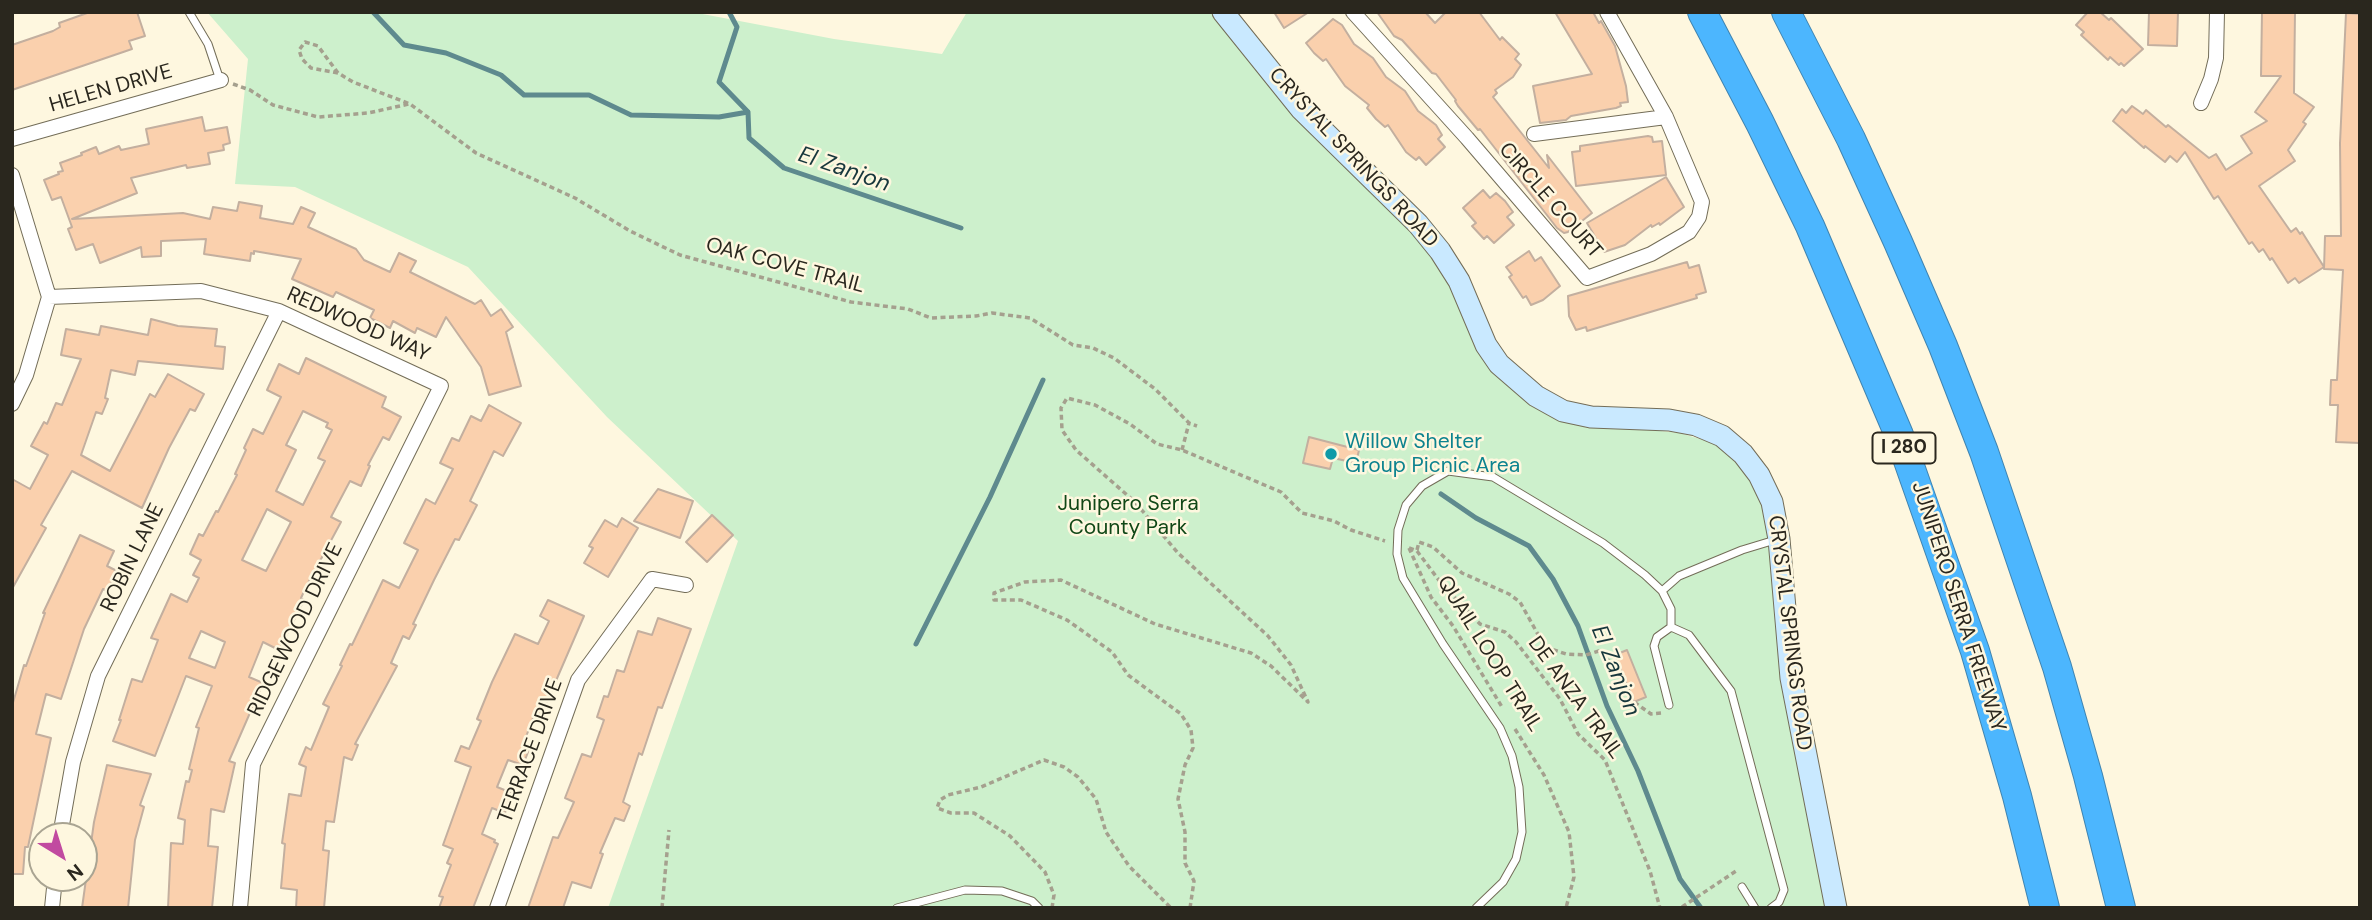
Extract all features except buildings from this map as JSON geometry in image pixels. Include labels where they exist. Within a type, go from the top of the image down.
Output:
[{"type":"highway","name":"JUNIPERO SERRA FREEWAY","points":[[1702,12],[1766,134],[1810,226],[1895,423],[1975,650],[2017,796],[2045,908]]},
{"type":"highway","points":[[1786,12],[1851,139],[1893,231],[1975,428],[2057,667],[2121,908]]},
{"type":"street","name":"CRYSTAL SPRINGS ROAD","points":[[1223,12],[1301,109],[1418,224],[1459,281],[1486,345],[1499,364],[1536,396],[1563,411],[1591,417],[1669,420],[1696,425],[1722,436],[1743,454],[1759,475],[1772,502],[1779,539],[1791,678],[1836,908]]},
{"type":"street","name":"CIRCLE COURT","points":[[1353,12],[1467,138],[1587,278],[1651,254],[1689,232],[1699,217],[1702,202],[1666,117],[1607,12]]},
{"type":"street","points":[[2201,103],[2216,58],[2217,12]]},
{"type":"street","name":"HELEN DRIVE","points":[[12,139],[221,80]]},
{"type":"street","points":[[1534,134],[1666,117]]},
{"type":"street","points":[[12,176],[49,298],[26,375],[12,404]]},
{"type":"street","name":"REDWOOD WAY","points":[[49,298],[201,291],[279,310],[440,386]]},
{"type":"street","name":"ROBIN LANE","points":[[62,822],[73,762],[98,676],[279,310]]},
{"type":"street","name":"RIDGEWOOD DRIVE","points":[[240,908],[253,764],[440,386]]},
{"type":"street","name":"TERRACE DRIVE","points":[[497,908],[578,680],[652,579],[686,585]]},
{"type":"lane","points":[[189,12],[208,44],[221,80]]},
{"type":"lane","points":[[1476,908],[1503,882],[1516,859],[1522,832],[1519,787],[1512,757],[1500,728],[1443,644],[1404,579],[1397,545],[1398,530],[1406,505],[1422,486],[1448,471],[1493,477],[1603,542],[1662,591],[1671,609],[1671,627]]},
{"type":"lane","points":[[1662,591],[1679,576],[1742,550],[1779,539]]},
{"type":"lane","points":[[1669,705],[1654,646],[1657,637],[1671,627]]},
{"type":"lane","points":[[1671,627],[1689,635],[1731,691],[1784,890],[1779,902],[1771,908]]},
{"type":"lane","points":[[1742,887],[1755,908]]},
{"type":"lane","points":[[897,908],[965,890],[1002,891],[1032,901],[1039,908]]},
{"type":"path","name":"OAK COVE TRAIL","points":[[338,73],[318,46],[304,42],[299,50],[302,59],[312,68],[338,73],[353,82],[410,104],[476,153],[575,198],[630,231],[680,255],[851,302],[908,309],[930,318],[992,313],[1030,318],[1073,345],[1093,348],[1114,358],[1155,389],[1189,423],[1197,426]]},
{"type":"path","points":[[221,80],[250,90],[273,105],[318,117],[368,113],[410,104]]},
{"type":"path","points":[[1190,908],[1194,881],[1185,863],[1185,832],[1178,799],[1185,765],[1193,748],[1191,730],[1181,714],[1128,675],[1112,652],[1067,620],[1021,600],[994,600],[994,593],[1025,582],[1061,580],[1155,624],[1251,653],[1271,666],[1308,702],[1291,665],[1268,636],[1178,554],[1135,502],[1076,450],[1062,430],[1060,408],[1067,398],[1095,405],[1130,424],[1157,444],[1182,450],[1281,492],[1303,513],[1417,551],[1419,542],[1433,547],[1462,573],[1509,594],[1520,602],[1545,647],[1566,654],[1587,655],[1599,651],[1619,671],[1634,702],[1651,714],[1662,713]]},
{"type":"path","points":[[1182,450],[1189,423]]},
{"type":"path","name":"QUAIL LOOP TRAIL","points":[[1409,548],[1431,597],[1453,626],[1505,711]]},
{"type":"path","name":"DE ANZA TRAIL","points":[[1417,551],[1441,583],[1480,624],[1505,632],[1516,642],[1560,699],[1577,734],[1605,760],[1650,871],[1660,908]]},
{"type":"path","name":"QUAIL LOOP TRAIL","points":[[1510,721],[1544,775],[1569,832],[1574,877],[1566,908]]},
{"type":"path","points":[[1052,908],[1054,895],[1045,872],[1010,836],[974,813],[951,813],[937,808],[940,800],[948,795],[981,787],[1044,760],[1064,767],[1078,777],[1096,799],[1106,832],[1129,866],[1171,908]]},
{"type":"path","points":[[662,908],[669,830]]},
{"type":"path","points":[[1682,907],[1736,871]]},
{"type":"green space","name":"Junipero Serra County Park","points":[[207,12],[692,12],[834,39],[942,54],[967,12],[1212,12],[1302,123],[1420,236],[1516,388],[1621,427],[1680,433],[1720,445],[1744,462],[1761,492],[1829,908],[608,908],[738,541],[607,417],[468,267],[295,187],[235,184],[248,59]]},
{"type":"waterway","points":[[373,12],[404,45],[446,53],[501,75],[524,95],[589,95],[631,115],[719,117],[748,112]]},
{"type":"waterway","points":[[729,12],[737,27],[719,82],[748,112]]},
{"type":"waterway","name":"El Zanjon","points":[[748,112],[749,138],[784,168],[961,228]]},
{"type":"waterway","points":[[916,644],[990,497],[1043,380]]},
{"type":"waterway","name":"El Zanjon","points":[[1441,494],[1476,518],[1529,546],[1553,579],[1578,626],[1607,706],[1638,771],[1680,879],[1701,908]]},
{"type":"place","name":"Willow Shelter Group Picnic Area","points":[[1331,454]]}]
